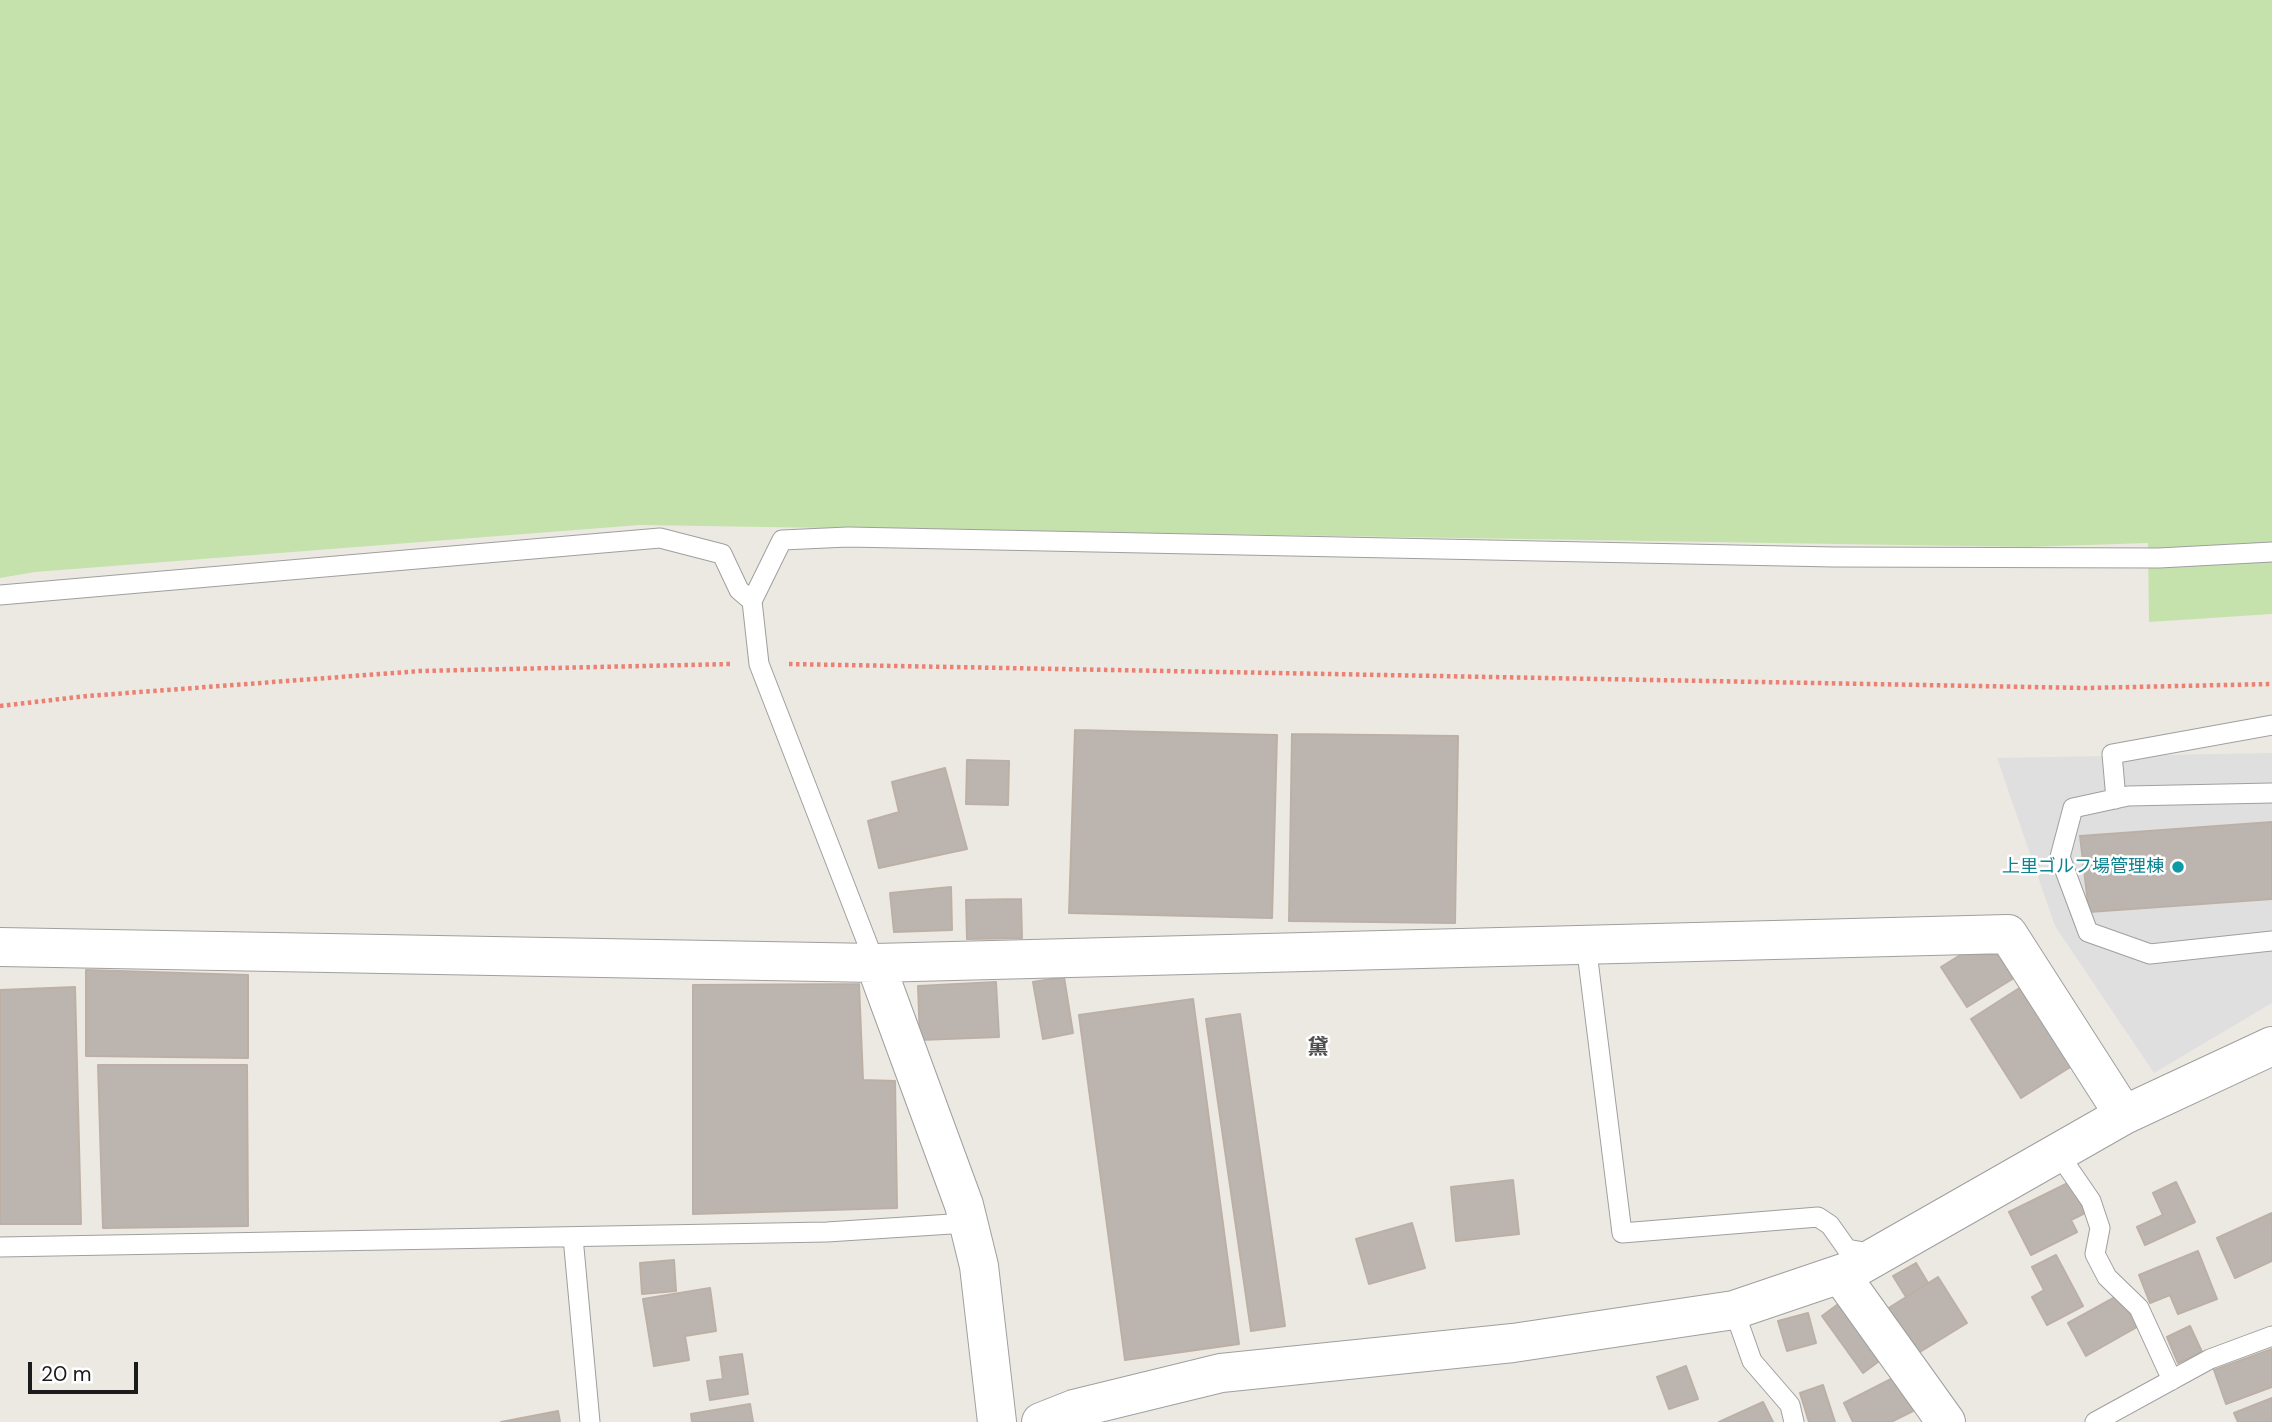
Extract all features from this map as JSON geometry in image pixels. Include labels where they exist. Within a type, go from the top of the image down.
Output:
[{"type":"street","points":[[0,947],[874,963],[2008,934],[2124,1115]]},
{"type":"street","points":[[874,963],[964,1205],[979,1266],[997,1422]]},
{"type":"street","points":[[1041,1422],[1074,1409],[1221,1373],[1513,1343],[1734,1310],[1840,1274],[2124,1115],[2272,1046]]},
{"type":"street","points":[[1840,1274],[1947,1422]]},
{"type":"lane","points":[[874,963],[759,664],[752,601],[782,540],[848,537],[1834,557],[2159,558],[2272,552]]},
{"type":"lane","points":[[0,595],[660,538],[722,554],[739,590],[752,601]]},
{"type":"lane","points":[[2116,799],[2112,754],[2272,726]]},
{"type":"lane","points":[[2272,793],[2128,796],[2073,808],[2060,857],[2088,932],[2150,954],[2272,941]]},
{"type":"lane","points":[[1587,944],[1622,1233],[1818,1217],[1830,1225],[1847,1249],[1880,1254]]},
{"type":"lane","points":[[2058,1153],[2091,1201],[2100,1228],[2095,1254],[2107,1277],[2139,1308],[2172,1380]]},
{"type":"lane","points":[[0,1247],[827,1232],[967,1223]]},
{"type":"lane","points":[[572,1237],[590,1422]]},
{"type":"lane","points":[[1734,1310],[1752,1361],[1790,1405],[1794,1422]]},
{"type":"lane","points":[[2095,1422],[2210,1359],[2272,1336]]},
{"type":"path","points":[[0,706],[87,696],[420,671],[759,664],[2071,687],[2272,684]]},
{"type":"green space","points":[[0,0],[2272,0],[2272,614],[2149,622],[2148,543],[2027,547],[640,525],[35,572],[0,578]]},
{"type":"shaded area","points":[[2272,753],[2272,1003],[2154,1073],[2055,926],[1997,758]]},
{"type":"building","points":[[1075,730],[1277,735],[1272,918],[1069,913]]},
{"type":"building","points":[[1292,734],[1458,736],[1455,923],[1289,921]]},
{"type":"building","points":[[967,760],[1009,761],[1008,805],[966,804]]},
{"type":"building","points":[[945,768],[967,849],[879,868],[868,821],[899,812],[892,782]]},
{"type":"building","name":"上里ゴルフ場管理棟","points":[[2272,822],[2272,899],[2089,912],[2080,836]]},
{"type":"building","points":[[951,887],[952,930],[894,932],[890,893]]},
{"type":"building","points":[[1021,899],[1022,938],[967,939],[966,900]]},
{"type":"building","points":[[1962,954],[2000,955],[2014,978],[1967,1007],[1941,967]]},
{"type":"building","points":[[86,970],[248,975],[248,1058],[86,1056]]},
{"type":"building","points":[[1064,977],[1073,1033],[1043,1039],[1033,982]]},
{"type":"building","points":[[996,982],[999,1037],[920,1040],[918,986]]},
{"type":"building","points":[[859,984],[863,1080],[895,1081],[897,1208],[693,1214],[693,985]]},
{"type":"building","points":[[75,987],[81,1224],[0,1224],[0,990]]},
{"type":"building","points":[[2021,987],[2072,1066],[2021,1098],[1971,1019]]},
{"type":"building","points":[[1193,999],[1239,1344],[1125,1360],[1079,1015]]},
{"type":"building","points":[[1240,1014],[1285,1326],[1251,1331],[1206,1019]]},
{"type":"building","points":[[98,1065],[247,1065],[248,1226],[103,1228]]},
{"type":"building","points":[[1513,1180],[1519,1234],[1456,1241],[1451,1187]]},
{"type":"building","points":[[2070,1182],[2085,1213],[2071,1220],[2077,1232],[2031,1255],[2009,1212]]},
{"type":"building","points":[[2176,1182],[2195,1222],[2145,1245],[2137,1227],[2163,1215],[2153,1193]]},
{"type":"building","points":[[2272,1213],[2272,1261],[2235,1278],[2217,1238]]},
{"type":"building","points":[[1412,1223],[1425,1268],[1369,1284],[1356,1239]]},
{"type":"building","points":[[2198,1251],[2217,1299],[2178,1314],[2170,1295],[2150,1303],[2139,1275]]},
{"type":"building","points":[[2056,1255],[2083,1306],[2047,1325],[2032,1297],[2044,1290],[2032,1267]]},
{"type":"building","points":[[674,1260],[676,1291],[642,1294],[640,1263]]},
{"type":"building","points":[[1916,1263],[1928,1283],[1906,1297],[1893,1276]]},
{"type":"building","points":[[1938,1277],[1967,1323],[1915,1355],[1887,1309]]},
{"type":"building","points":[[710,1288],[716,1331],[685,1336],[689,1360],[654,1366],[643,1299]]},
{"type":"building","points":[[2119,1295],[2137,1327],[2086,1356],[2068,1323]]},
{"type":"building","points":[[1845,1299],[1886,1356],[1863,1373],[1822,1316]]},
{"type":"building","points":[[1808,1313],[1816,1343],[1787,1351],[1778,1321]]},
{"type":"building","points":[[2190,1326],[2202,1352],[2178,1363],[2167,1337]]},
{"type":"building","points":[[2272,1349],[2272,1387],[2226,1404],[2214,1370]]},
{"type":"building","points":[[742,1354],[748,1394],[710,1400],[707,1381],[723,1379],[720,1357]]},
{"type":"building","points":[[1686,1366],[1698,1399],[1669,1409],[1657,1377]]},
{"type":"building","points":[[1895,1377],[1913,1411],[1891,1422],[1853,1422],[1844,1403]]},
{"type":"building","points":[[1823,1385],[1835,1422],[1809,1422],[1800,1393]]},
{"type":"building","points":[[2272,1398],[2272,1422],[2238,1422],[2234,1413]]},
{"type":"building","points":[[1763,1402],[1773,1422],[1719,1422]]},
{"type":"building","points":[[750,1404],[753,1422],[692,1422],[691,1414]]},
{"type":"building","points":[[558,1411],[560,1422],[501,1422]]},
{"type":"place","name":"上里ゴルフ場管理棟","points":[[2178,867]]},
{"type":"district","name":"黛","points":[[1318,1048]]}]
